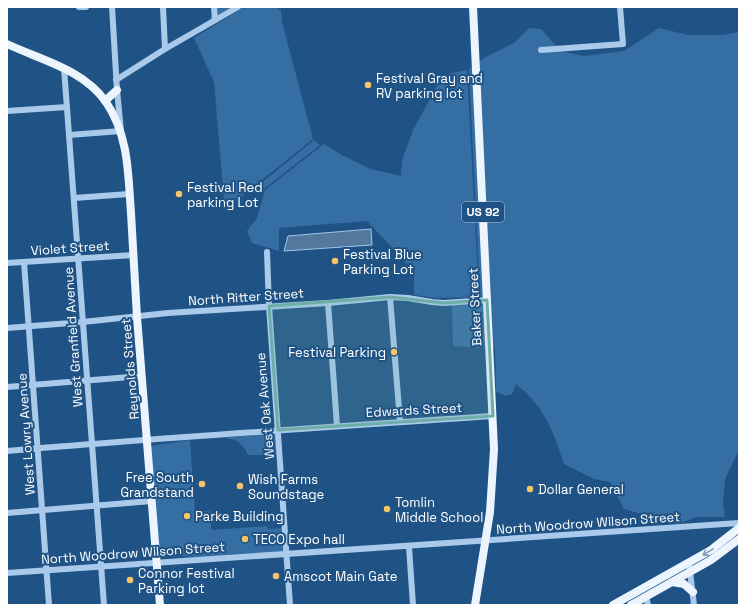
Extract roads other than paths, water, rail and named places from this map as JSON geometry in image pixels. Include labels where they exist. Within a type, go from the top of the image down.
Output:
[{"type":"main road","name":"Baker Street","points":[[473,7],[493,416],[493,479],[486,541],[475,605]]},
{"type":"main road","name":"Reynolds Street","points":[[9,47],[64,68],[82,79],[105,101],[121,130],[127,158],[137,316],[160,605]]},
{"type":"main road","points":[[105,101],[117,90]]},
{"type":"main road","points":[[631,605],[672,582],[739,528]]},
{"type":"main road","points":[[613,605],[690,567],[711,560],[739,539]]},
{"type":"main road","points":[[672,582],[684,584],[693,592]]},
{"type":"street","points":[[79,7],[86,7]]},
{"type":"street","name":"Reynolds Street","points":[[112,7],[116,80],[121,130]]},
{"type":"street","points":[[163,7],[165,49]]},
{"type":"street","points":[[214,7],[215,20]]},
{"type":"street","points":[[116,80],[165,49],[238,7]]},
{"type":"street","points":[[540,50],[623,44],[620,7]]},
{"type":"street","name":"West Granfield Avenue","points":[[64,68],[104,605]]},
{"type":"street","points":[[7,111],[67,107]]},
{"type":"street","points":[[70,135],[121,130]]},
{"type":"street","points":[[74,198],[129,194]]},
{"type":"street","name":"West Oak Avenue","points":[[267,252],[269,306],[290,605]]},
{"type":"street","name":"Violet Street","points":[[7,263],[134,255]]},
{"type":"street","name":"West Lowry Avenue","points":[[24,262],[30,326],[49,605]]},
{"type":"street","points":[[390,297],[400,421]]},
{"type":"street","name":"North Ritter Street","points":[[7,328],[137,316],[328,303],[390,297],[444,302],[487,300]]},
{"type":"street","points":[[328,303],[337,426]]},
{"type":"street","points":[[7,387],[142,376]]},
{"type":"street","name":"Edwards Street","points":[[7,450],[400,421],[493,416]]},
{"type":"street","points":[[7,513],[152,501]]},
{"type":"street","name":"North Woodrow Wilson Street","points":[[7,573],[739,523]]},
{"type":"street","points":[[409,546],[413,605]]},
{"type":"street","points":[[690,567],[694,605]]},
{"type":"street","points":[[646,596],[648,605]]},
{"type":"place","name":"Festival Gray and RV parking lot","points":[[368,85]]},
{"type":"place","name":"Festival Red parking Lot","points":[[179,194]]},
{"type":"place","name":"Festival Blue Parking Lot","points":[[335,261]]},
{"type":"place","name":"Festival Parking","points":[[394,352]]},
{"type":"place","name":"Free South Grandstand","points":[[202,484]]},
{"type":"place","name":"Wish Farms Soundstage","points":[[240,486]]},
{"type":"place","name":"Dollar General","points":[[530,489]]},
{"type":"place","name":"Tomlin Middle School","points":[[387,509]]},
{"type":"place","name":"Parke Building","points":[[187,516]]},
{"type":"place","name":"TECO Expo hall","points":[[245,539]]},
{"type":"place","name":"Amscot Main Gate","points":[[276,576]]},
{"type":"place","name":"Connor Festival Parking lot","points":[[130,580]]}]
